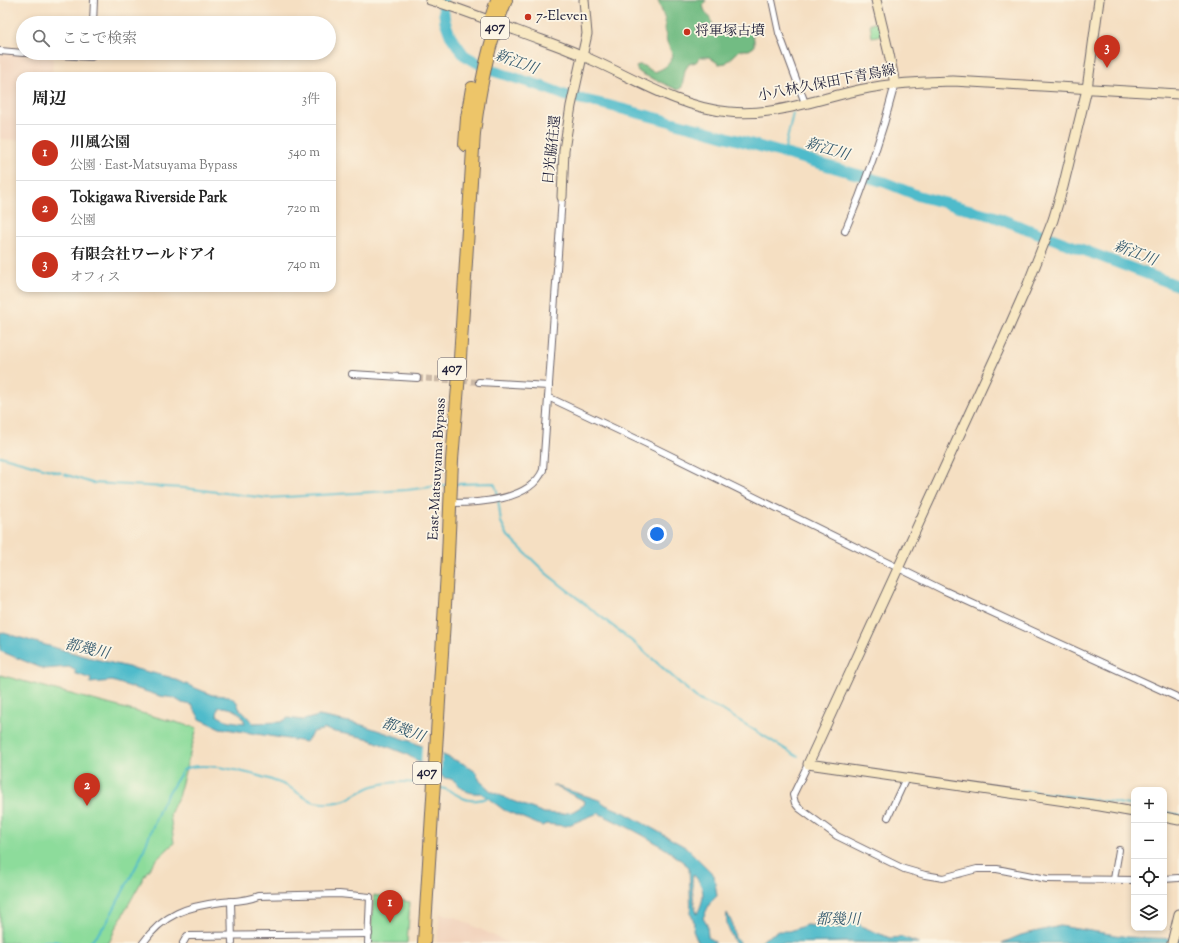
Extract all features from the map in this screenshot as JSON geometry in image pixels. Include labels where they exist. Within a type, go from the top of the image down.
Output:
[{"type":"highway","name":"East-Matsuyama Bypass","points":[[424,943],[424,883],[467,118],[493,22],[497,0]]},
{"type":"highway","name":"East-Matsuyama Bypass","points":[[493,22],[506,0]]},
{"type":"highway","name":"East-Matsuyama Bypass","points":[[437,665],[451,504],[452,460],[459,374],[472,155],[479,77]]},
{"type":"highway","name":"East-Matsuyama Bypass","points":[[416,943],[424,883]]},
{"type":"street","points":[[93,16],[94,0]]},
{"type":"street","name":"小八林久保田下青鳥線","points":[[430,0],[583,55],[671,97],[698,107],[730,113],[766,111],[895,84],[952,80],[1179,94]]},
{"type":"street","points":[[583,55],[587,34],[584,0]]},
{"type":"street","points":[[772,0],[779,33],[805,103]]},
{"type":"street","points":[[845,231],[873,163],[895,84],[876,0]]},
{"type":"street","points":[[1099,0],[1087,89],[1063,187],[1053,220],[1028,284],[1005,336],[793,795],[795,803],[799,808],[837,836],[904,870],[943,878],[977,870],[997,869],[1047,879],[1131,880]]},
{"type":"street","points":[[0,51],[16,52]]},
{"type":"street","name":"日光脇往還","points":[[562,196],[564,150],[571,106],[583,55]]},
{"type":"street","points":[[451,504],[473,503],[507,496],[526,489],[540,477],[543,470],[562,196]]},
{"type":"street","points":[[352,374],[417,378]]},
{"type":"street","points":[[479,382],[549,386]]},
{"type":"street","points":[[548,397],[666,453],[943,590],[1179,698]]},
{"type":"street","points":[[808,764],[1131,811]]},
{"type":"street","points":[[888,817],[906,778]]},
{"type":"street","points":[[1167,818],[1179,820]]},
{"type":"street","points":[[1114,879],[1119,850]]},
{"type":"street","points":[[1167,879],[1178,878]]},
{"type":"street","points":[[143,943],[151,932],[166,918],[183,910],[250,900],[258,896],[332,894],[370,897],[368,943]]},
{"type":"street","points":[[231,902],[232,943]]},
{"type":"street","points":[[1172,943],[1179,914]]},
{"type":"street","points":[[183,943],[187,936],[369,934]]},
{"type":"shaded area","points":[[0,53],[16,54],[16,60],[53,60],[52,72],[16,72],[16,140],[0,139]]},
{"type":"shaded area","points":[[440,913],[457,918],[509,943],[437,943]]},
{"type":"green space","points":[[658,0],[706,0],[703,5],[704,10],[711,19],[714,30],[718,35],[726,34],[736,36],[744,30],[751,32],[754,39],[754,47],[749,50],[740,50],[726,63],[719,64],[709,57],[701,57],[696,62],[689,64],[685,70],[682,87],[678,90],[642,74],[636,67],[638,65],[642,65],[654,72],[661,70],[666,66],[673,56],[667,42],[665,20]]},
{"type":"green space","points":[[870,23],[879,23],[882,35],[872,37]]},
{"type":"green space","points":[[0,675],[197,728],[178,797],[170,814],[174,843],[156,860],[146,873],[116,927],[109,943],[0,943]]},
{"type":"green space","points":[[374,895],[410,902],[407,943],[370,943]]},
{"type":"water","points":[[0,632],[91,658],[169,677],[212,695],[229,696],[237,702],[239,708],[253,723],[281,722],[288,718],[303,720],[319,716],[359,724],[410,741],[464,764],[476,772],[480,781],[491,791],[544,813],[561,814],[572,812],[584,805],[585,801],[552,785],[599,800],[687,848],[714,875],[717,896],[710,903],[703,918],[707,925],[708,937],[716,943],[699,943],[693,931],[694,922],[691,914],[689,867],[657,843],[598,813],[566,826],[546,824],[542,826],[504,810],[481,793],[468,792],[454,781],[445,778],[406,754],[366,738],[326,729],[313,732],[306,742],[220,728],[200,719],[192,705],[182,703],[174,698],[160,696],[112,681],[90,683],[91,679],[74,673],[76,671],[69,667],[44,669],[0,651]],"holes":[[[218,708],[230,708],[239,713],[245,723],[230,721],[217,715]],[[693,874],[700,884],[703,893],[702,903],[697,914],[694,904],[692,884]]]},
{"type":"water","points":[[727,913],[733,925],[735,938],[741,943],[735,943],[731,936],[727,925]]},
{"type":"water","name":"都幾川","points":[[835,916],[853,919],[863,927],[890,938],[902,937],[919,943],[760,943],[762,940],[778,931],[790,931],[806,925],[841,928],[841,923],[832,919]]},
{"type":"water","points":[[1060,926],[1128,937],[1179,939],[1179,943],[1002,943],[1021,935]]},
{"type":"pier","points":[[422,744],[442,753],[441,777],[421,765]]},
{"type":"waterway","name":"新江川","points":[[442,0],[445,21],[450,35],[464,55],[490,70],[567,96],[699,129],[884,182],[919,196],[993,216],[1179,286]]},
{"type":"waterway","points":[[797,89],[797,94]]},
{"type":"waterway","points":[[784,153],[793,113]]},
{"type":"waterway","points":[[0,456],[61,473]]},
{"type":"waterway","points":[[64,474],[92,483],[184,488],[267,498],[407,490],[446,485]]},
{"type":"waterway","points":[[456,484],[493,483],[497,491],[501,522],[508,536],[547,574],[638,646],[699,700],[722,710],[798,757]]},
{"type":"waterway","points":[[90,943],[106,924],[141,857],[162,803],[183,770],[192,767],[205,766],[236,770],[266,778],[289,787],[308,800],[322,803],[345,800],[369,787],[380,784],[402,782],[430,785]]},
{"type":"waterway","points":[[438,787],[446,789],[467,800],[480,800],[490,797]]},
{"type":"waterway","points":[[1022,790],[1131,805]]},
{"type":"waterway","points":[[1167,813],[1179,815]]},
{"type":"waterway","points":[[38,943],[44,941],[56,941],[62,943]]},
{"type":"tunnel","points":[[417,378],[479,382]]},
{"type":"place","name":"7-Eleven","points":[[528,17]]},
{"type":"place","name":"将軍塚古墳","points":[[687,32]]},
{"type":"place","name":"有限会社ワールドアイ","points":[[1107,68]]},
{"type":"place","name":"Tokigawa Riverside Park","points":[[87,806]]},
{"type":"place","name":"川風公園","points":[[390,923]]}]
